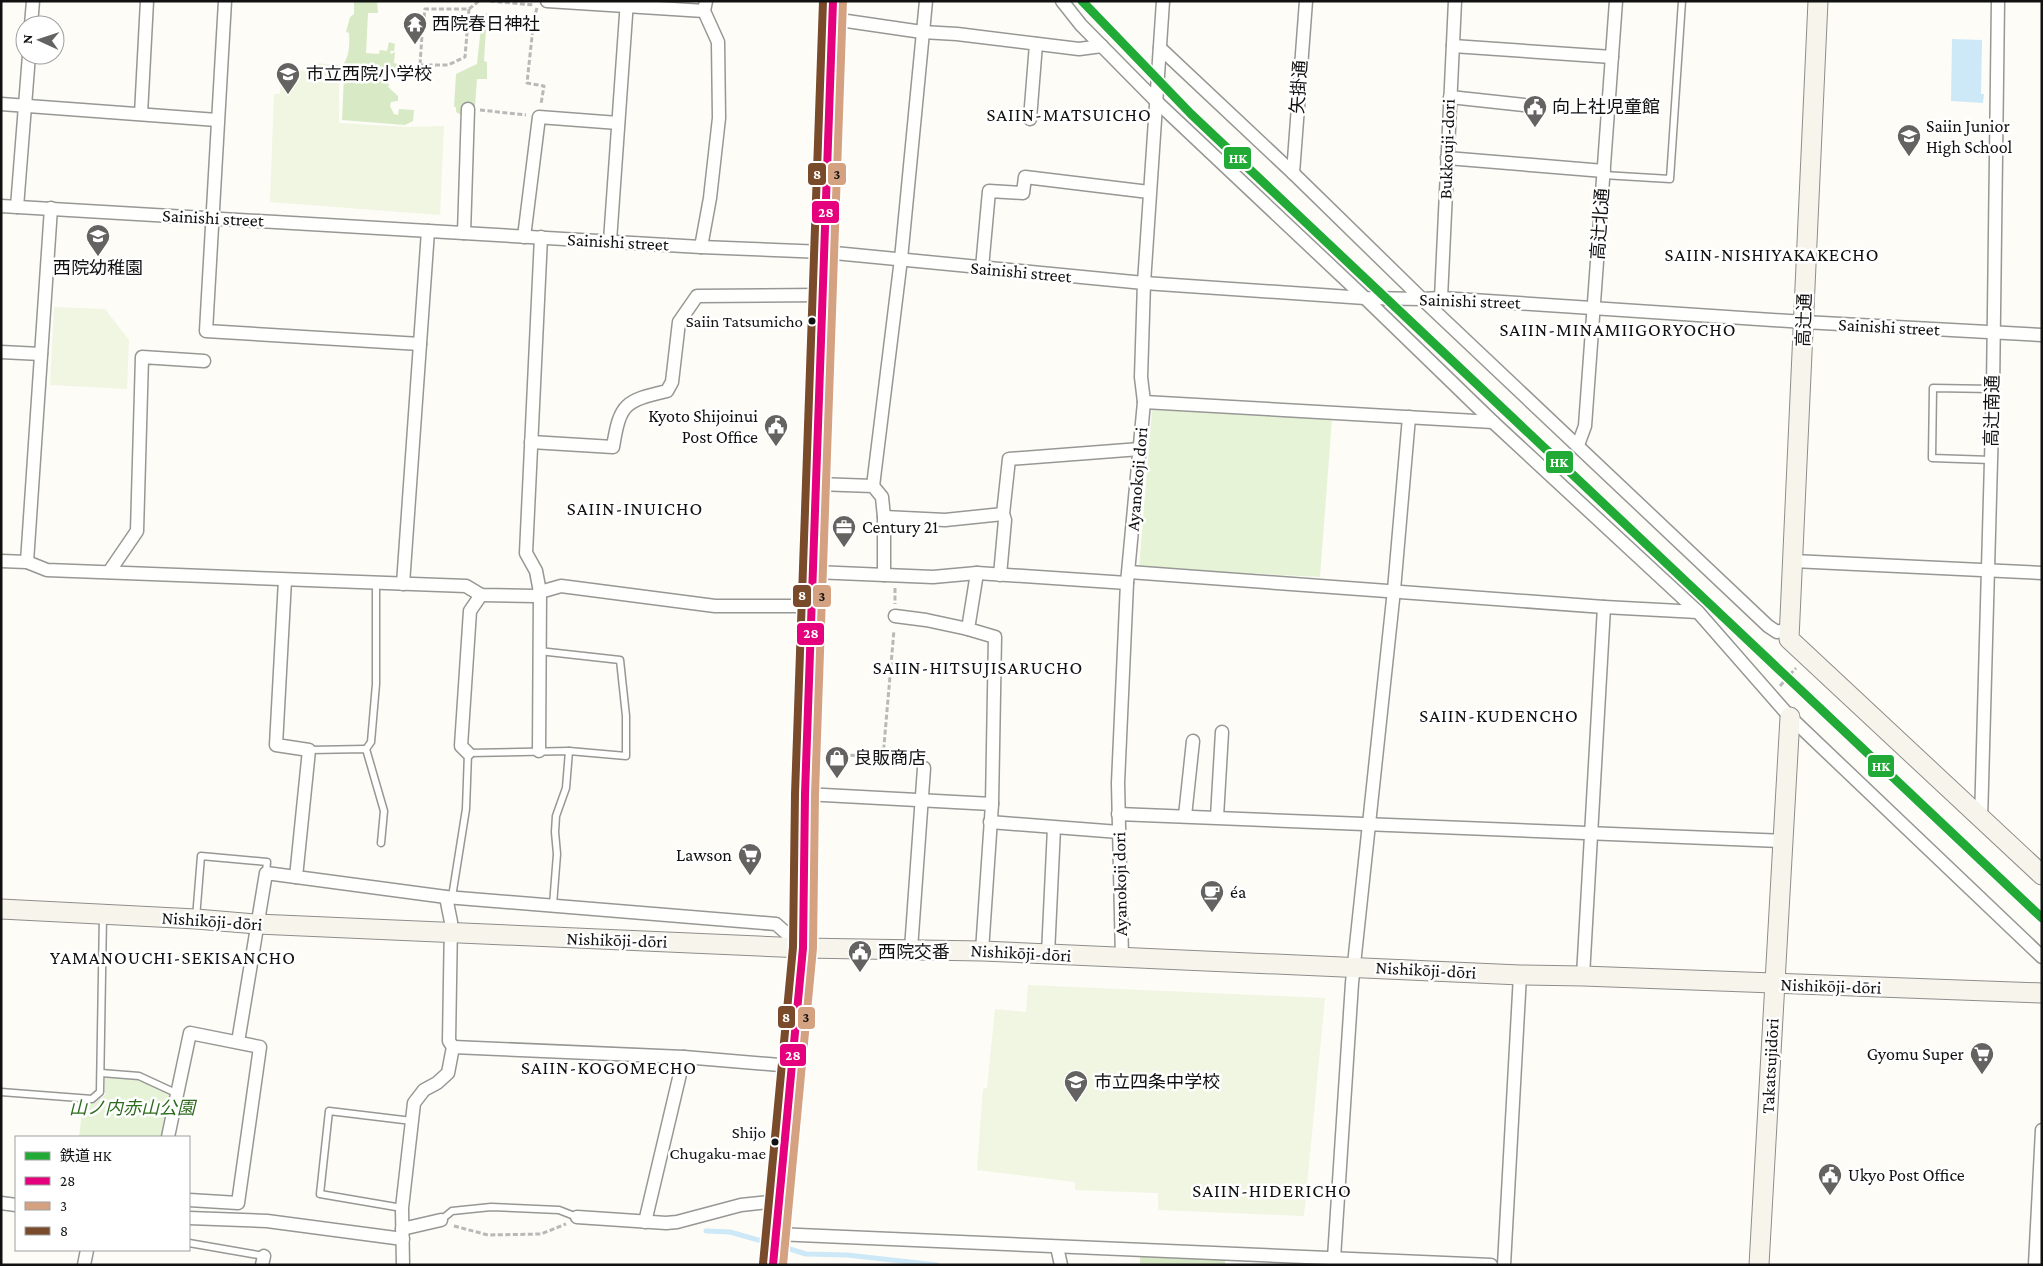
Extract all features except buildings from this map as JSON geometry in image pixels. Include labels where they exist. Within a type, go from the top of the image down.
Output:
[{"type":"main road","points":[[775,1248],[803,948],[806,794],[833,10]]},
{"type":"street","points":[[32,15],[33,1]]},
{"type":"street","points":[[141,114],[147,1]]},
{"type":"street","points":[[225,1],[206,331],[420,344]]},
{"type":"street","points":[[547,1],[705,6],[718,42],[719,118],[710,198],[701,247]]},
{"type":"street","points":[[889,575],[882,497],[873,486],[901,259],[926,1]]},
{"type":"street","points":[[1062,1],[1156,102],[1370,298],[1493,422],[1698,612],[1790,717],[2042,957]]},
{"type":"street","name":"Ayanokoji dori","points":[[1122,958],[1118,783],[1128,577],[1144,402],[1141,377],[1144,283],[1163,1]]},
{"type":"street","name":"矢掛通","points":[[1293,173],[1306,1]]},
{"type":"street","name":"Bukkouji-dori","points":[[1442,298],[1455,1]]},
{"type":"street","name":"高辻北通","points":[[1578,445],[1585,426],[1616,1]]},
{"type":"street","name":"高辻通","points":[[1789,634],[1818,1]]},
{"type":"street","name":"高辻南通","points":[[1981,820],[1993,389],[1998,1]]},
{"type":"street","points":[[610,241],[626,4]]},
{"type":"street","points":[[833,10],[922,32],[957,34],[1080,49],[1102,46]]},
{"type":"street","points":[[1030,119],[1036,44]]},
{"type":"street","points":[[1453,46],[1612,57]]},
{"type":"street","points":[[1159,54],[1293,173],[1422,300],[1768,626],[1777,632],[1789,634],[1981,820],[2042,876]]},
{"type":"street","points":[[17,207],[28,65]]},
{"type":"street","points":[[1450,98],[1524,104]]},
{"type":"street","points":[[1,104],[217,120]]},
{"type":"street","points":[[464,233],[468,108]]},
{"type":"street","points":[[524,237],[539,117],[618,123]]},
{"type":"street","points":[[1447,158],[1603,173]]},
{"type":"street","points":[[982,268],[989,191],[1023,193],[1025,177],[1149,192]]},
{"type":"street","name":"Sainishi street","points":[[1,206],[701,247],[824,252],[1144,283],[1370,298],[1422,300],[1442,298],[1804,322],[2042,335]]},
{"type":"street","points":[[28,562],[51,208]]},
{"type":"street","points":[[403,584],[428,231]]},
{"type":"street","points":[[539,751],[540,592],[536,571],[526,553],[541,237]]},
{"type":"street","points":[[531,442],[613,447],[616,426],[621,412],[630,402],[667,392],[672,382],[679,322],[697,296],[822,295]]},
{"type":"street","points":[[1,352],[41,354]]},
{"type":"street","points":[[109,572],[137,531],[142,357],[204,361]]},
{"type":"street","points":[[1144,402],[1493,422]]},
{"type":"street","points":[[1334,1258],[1355,967],[1394,590],[1409,418]]},
{"type":"street","points":[[1000,575],[1005,520],[1003,514],[1009,459],[1140,449]]},
{"type":"street","points":[[817,484],[873,486]]},
{"type":"street","points":[[884,518],[944,520],[1003,514]]},
{"type":"street","points":[[1,561],[28,562],[47,570],[466,586],[481,595],[535,596],[540,592],[561,586],[715,606],[813,606]]},
{"type":"street","points":[[1793,561],[2042,573]]},
{"type":"street","points":[[814,572],[933,577],[977,573],[1128,577],[1394,590],[1604,607],[1698,612]]},
{"type":"street","points":[[968,629],[977,573]]},
{"type":"street","points":[[285,580],[276,745],[309,750],[296,877]]},
{"type":"street","points":[[468,753],[461,746],[470,611],[481,595]]},
{"type":"street","points":[[1583,976],[1604,607]]},
{"type":"street","points":[[895,616],[926,620],[995,637],[992,804],[982,951]]},
{"type":"street","name":"Takatsujidōri","points":[[1759,1265],[1790,717]]},
{"type":"street","points":[[1217,817],[1222,732]]},
{"type":"street","points":[[1185,816],[1193,741]]},
{"type":"street","points":[[911,949],[924,768]]},
{"type":"street","points":[[806,794],[992,804]]},
{"type":"street","points":[[1118,814],[1783,841]]},
{"type":"street","points":[[990,822],[1119,832]]},
{"type":"street","points":[[1048,954],[1054,828]]},
{"type":"street","points":[[238,1042],[266,873],[449,897],[776,924],[803,948]]},
{"type":"street","points":[[403,1265],[402,1208],[414,1103],[424,1090],[437,1083],[448,1072],[452,1047],[449,1041],[449,897]]},
{"type":"street","name":"Nishikōji-dōri","points":[[1,909],[257,924],[803,948],[982,951],[1520,975],[2042,993]]},
{"type":"street","points":[[1504,1265],[1520,975]]},
{"type":"street","points":[[168,1136],[190,1033],[260,1047],[238,1204],[190,1200]]},
{"type":"street","points":[[452,1047],[684,1057],[792,1066]]},
{"type":"street","points":[[645,1222],[684,1057]]},
{"type":"street","points":[[2035,1265],[2042,1130]]},
{"type":"street","points":[[577,1217],[645,1222],[678,1222],[741,1206],[780,1201]]},
{"type":"street","points":[[1,1203],[15,1205]]},
{"type":"street","points":[[190,1218],[267,1220],[402,1234],[441,1220]]},
{"type":"street","points":[[1057,1247],[1061,1265]]},
{"type":"street","points":[[775,1248],[1057,1247],[1490,1265]]},
{"type":"street","points":[[84,1265],[87,1251]]},
{"type":"lane","points":[[1603,173],[1670,179],[1682,1]]},
{"type":"lane","points":[[1991,460],[1932,458],[1933,388],[1993,389]]},
{"type":"lane","points":[[366,749],[371,742],[376,684],[376,584]]},
{"type":"lane","points":[[449,897],[466,809],[468,753],[569,751],[626,756],[626,716],[620,660],[539,651]]},
{"type":"lane","points":[[309,750],[366,749]]},
{"type":"lane","points":[[366,749],[384,811],[381,842]]},
{"type":"lane","points":[[553,905],[557,854],[556,816],[566,788],[569,751]]},
{"type":"lane","points":[[196,919],[202,856],[267,862],[266,873]]},
{"type":"lane","points":[[1,1092],[92,1099],[100,1092],[103,914]]},
{"type":"lane","points":[[101,1073],[139,1076],[178,1094]]},
{"type":"lane","points":[[402,1208],[320,1194],[329,1112],[412,1121]]},
{"type":"lane","points":[[441,1220],[452,1212],[491,1206],[559,1210],[577,1217]]},
{"type":"lane","points":[[190,1243],[263,1260]]},
{"type":"path","points":[[420,65],[425,9],[469,9],[479,1]]},
{"type":"path","points":[[468,108],[539,117],[544,86],[527,83],[534,18],[538,5],[490,1]]},
{"type":"path","points":[[400,74],[420,65],[448,65],[465,57],[469,9]]},
{"type":"path","points":[[416,34],[422,35]]},
{"type":"path","points":[[883,756],[895,616],[889,575]]},
{"type":"path","points":[[1772,696],[1799,664]]},
{"type":"path","points":[[828,754],[883,756],[924,768]]},
{"type":"path","points":[[441,1220],[448,1225],[488,1235],[532,1235],[540,1234],[572,1222],[577,1217]]},
{"type":"green space","points":[[354,1],[377,1],[378,13],[368,13],[366,53],[379,54],[380,50],[387,51],[389,42],[395,44],[394,51],[390,51],[391,54],[395,52],[394,63],[398,64],[395,70],[388,70],[385,76],[388,87],[398,96],[398,101],[391,102],[390,106],[394,114],[398,115],[399,109],[414,110],[413,121],[405,125],[342,120],[344,75],[341,68],[348,52],[349,33],[346,32],[350,17],[354,14]]},
{"type":"green space","points":[[487,13],[484,61],[487,62],[487,79],[477,79],[475,106],[468,106],[466,113],[461,115],[456,112],[456,107],[454,107],[456,74],[477,64],[482,17]]},
{"type":"green space","points":[[314,63],[339,65],[339,123],[408,127],[444,126],[440,215],[270,202],[274,94],[280,94],[282,69],[313,71]]},
{"type":"green space","points":[[54,307],[105,309],[129,340],[127,389],[50,385]]},
{"type":"green space","points":[[1152,410],[1332,419],[1320,577],[1139,568]]},
{"type":"green space","points":[[1028,985],[1325,998],[1304,1216],[1158,1210],[1158,1193],[1075,1190],[1075,1182],[977,1170],[983,1089],[987,1088],[995,1009],[1026,1012]]},
{"type":"green space","name":"山ノ内赤山公園","points":[[105,1078],[137,1079],[172,1096],[164,1136],[79,1136],[83,1104],[95,1103],[105,1095]]},
{"type":"green space","points":[[1140,1256],[1225,1260],[1225,1265],[1140,1265]]},
{"type":"water","points":[[1952,39],[1982,40],[1981,94],[1984,94],[1983,103],[1951,101]]},
{"type":"waterway","points":[[706,1231],[730,1232],[772,1244]]},
{"type":"waterway","points":[[780,1246],[806,1254],[847,1255],[937,1265]]},
{"type":"rail line","name":"HK","points":[[1082,1],[1191,114],[2042,918]]},
{"type":"transit line","name":"8","points":[[763,1264],[793,947],[795,794],[823,1]]},
{"type":"transit line","name":"28","points":[[773,1265],[803,948],[805,794],[833,1]]},
{"type":"transit line","name":"3","points":[[783,1265],[813,948],[815,794],[843,1]]},
{"type":"place","name":"西院春日神社","points":[[415,45]]},
{"type":"place","name":"市立西院小学校","points":[[288,95]]},
{"type":"place","name":"向上社児童館","points":[[1535,128]]},
{"type":"place","name":"Saiin Junior High School","points":[[1909,157]]},
{"type":"place","name":"西院幼稚園","points":[[98,257]]},
{"type":"place","name":"Saiin Tatsumicho","points":[[812,321]]},
{"type":"place","name":"Kyoto Shijoinui Post Office","points":[[776,447]]},
{"type":"place","name":"Century 21","points":[[844,548]]},
{"type":"place","name":"良販商店","points":[[837,779]]},
{"type":"place","name":"Lawson","points":[[750,876]]},
{"type":"place","name":"éa","points":[[1212,913]]},
{"type":"place","name":"西院交番","points":[[860,973]]},
{"type":"place","name":"Gyomu Super","points":[[1982,1075]]},
{"type":"place","name":"市立四条中学校","points":[[1076,1103]]},
{"type":"place","name":"Shijo Chugaku-mae","points":[[775,1142]]},
{"type":"place","name":"Ukyo Post Office","points":[[1830,1196]]},
{"type":"district","name":"SAIIN-MATSUICHO","points":[[1069,114]]},
{"type":"district","name":"SAIIN-NISHIYAKAKECHO","points":[[1772,254]]},
{"type":"district","name":"SAIIN-MINAMIIGORYOCHO","points":[[1618,329]]},
{"type":"district","name":"SAIIN-INUICHO","points":[[635,508]]},
{"type":"district","name":"SAIIN-HITSUJISARUCHO","points":[[978,667]]},
{"type":"district","name":"SAIIN-KUDENCHO","points":[[1499,715]]},
{"type":"district","name":"YAMANOUCHI-SEKISANCHO","points":[[173,957]]},
{"type":"district","name":"SAIIN-KOGOMECHO","points":[[609,1067]]},
{"type":"district","name":"SAIIN-HIDERICHO","points":[[1272,1190]]}]
